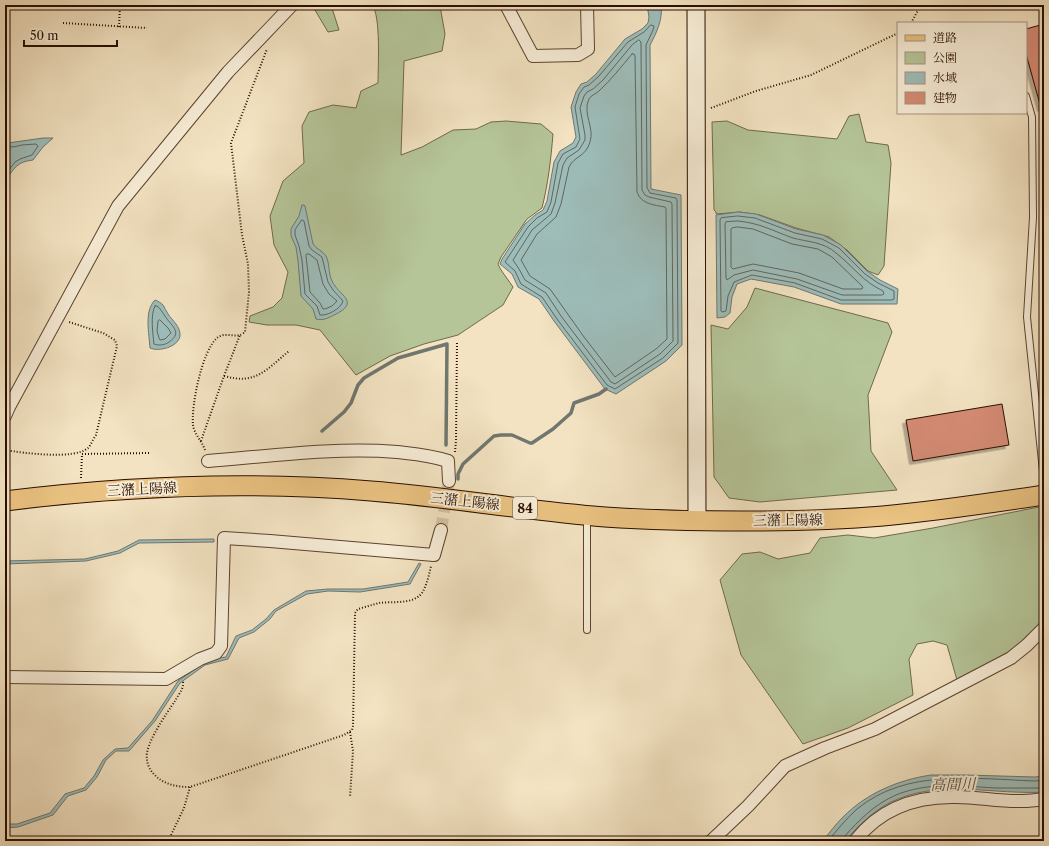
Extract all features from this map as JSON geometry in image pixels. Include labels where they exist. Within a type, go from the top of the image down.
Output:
[{"type":"main road","name":"三潴上陽線","points":[[5,501],[142,488],[219,486],[302,487],[372,491],[605,517],[697,521],[791,521],[881,516],[960,508],[1044,495]]},
{"type":"street","points":[[5,416],[118,206],[228,72],[292,5]]},
{"type":"street","points":[[506,5],[533,56],[578,55],[588,49],[587,5]]},
{"type":"street","points":[[696,5],[697,521]]},
{"type":"street","points":[[208,461],[368,450],[432,455],[448,461],[449,481]]},
{"type":"street","points":[[5,677],[166,679],[200,659],[216,653],[221,646],[224,538],[434,555],[441,530]]},
{"type":"street","points":[[711,841],[748,806],[785,766],[825,748],[875,730],[1011,658],[1044,628]]},
{"type":"street","points":[[855,841],[864,830],[892,809],[920,799],[952,797],[1023,801],[1044,799]]},
{"type":"lane","points":[[1027,100],[1032,117],[1033,217],[1027,317],[1044,481]]},
{"type":"lane","points":[[587,515],[587,630]]},
{"type":"path","points":[[119,27],[120,5]]},
{"type":"path","points":[[911,22],[921,5]]},
{"type":"path","points":[[62,23],[147,28]]},
{"type":"path","points":[[697,112],[756,91],[811,75],[897,33]]},
{"type":"path","points":[[240,335],[201,441],[193,427],[193,416],[198,381],[208,349],[217,337],[226,334],[240,335],[246,332],[249,292],[248,264],[242,235],[231,144],[270,43]]},
{"type":"path","points":[[5,450],[31,453],[68,454],[88,448],[96,435],[117,346],[115,340],[103,333],[57,318]]},
{"type":"path","points":[[448,461],[454,453],[456,441],[457,342]]},
{"type":"path","points":[[224,376],[236,380],[249,379],[265,371],[289,351]]},
{"type":"path","points":[[81,478],[82,451]]},
{"type":"path","points":[[82,454],[149,453]]},
{"type":"path","points":[[184,684],[160,724],[149,747],[146,758],[150,770],[157,778],[167,784],[178,787],[190,787],[350,732],[353,726],[355,613],[358,609],[378,604],[404,602],[414,599],[421,594],[427,582],[434,555]]},
{"type":"path","points":[[350,732],[353,752],[350,797]]},
{"type":"path","points":[[170,841],[171,835],[184,808],[190,787]]},
{"type":"green space","points":[[312,5],[331,5],[339,30],[328,32]]},
{"type":"green space","points":[[372,5],[401,5],[400,10],[418,5],[440,6],[445,34],[442,51],[404,61],[401,155],[422,147],[453,130],[476,129],[491,122],[506,121],[541,124],[553,134],[549,171],[542,208],[527,219],[501,257],[498,264],[513,287],[503,305],[458,335],[424,344],[390,356],[356,375],[320,330],[296,325],[267,325],[249,322],[250,316],[273,307],[282,298],[288,272],[274,245],[270,216],[283,181],[304,163],[302,126],[309,112],[333,105],[356,108],[361,91],[378,83],[378,30],[377,19]]},
{"type":"green space","points":[[859,114],[866,142],[888,145],[891,163],[884,266],[878,275],[868,271],[847,250],[829,237],[796,228],[760,215],[740,212],[716,214],[714,210],[712,122],[727,121],[748,130],[837,139],[849,116]]},
{"type":"green space","points":[[755,288],[888,323],[892,332],[868,395],[871,451],[897,490],[760,502],[729,498],[714,477],[711,325],[728,329],[747,307]]},
{"type":"green space","points":[[1044,506],[1044,620],[1014,649],[957,680],[947,645],[933,641],[917,644],[909,659],[913,695],[848,728],[803,744],[741,655],[720,580],[742,554],[760,552],[778,559],[810,553],[820,538],[848,535],[874,538]]},
{"type":"water","points":[[647,5],[661,5],[659,25],[650,45],[651,189],[681,195],[682,345],[666,361],[616,394],[605,389],[539,299],[518,287],[512,274],[500,264],[525,224],[543,210],[547,201],[554,162],[560,151],[573,143],[576,137],[571,107],[576,92],[581,84],[587,82],[596,74],[625,39],[642,29],[648,23],[649,17]]},
{"type":"water","points":[[53,138],[43,147],[33,160],[23,162],[16,166],[5,181],[5,140],[8,143]]},
{"type":"water","points":[[302,205],[305,206],[313,244],[326,256],[332,281],[346,298],[347,302],[346,306],[342,310],[330,317],[319,320],[316,319],[313,309],[301,296],[296,247],[291,236],[291,229],[299,216]]},
{"type":"water","points":[[738,212],[756,214],[796,229],[823,235],[841,245],[867,271],[880,280],[898,289],[897,304],[841,304],[794,287],[751,279],[737,284],[732,297],[730,313],[725,317],[717,318],[716,215]]},
{"type":"water","points":[[155,300],[163,305],[178,327],[180,333],[179,340],[168,348],[150,348],[148,316],[149,310]]},
{"type":"water","points":[[214,539],[214,542],[139,543],[120,553],[86,561],[5,564],[5,561],[85,559],[118,551],[139,540]]},
{"type":"water","points":[[419,563],[421,564],[410,584],[360,592],[328,591],[307,594],[276,611],[270,619],[254,632],[239,638],[228,659],[205,665],[180,683],[155,721],[129,751],[116,751],[106,760],[97,777],[86,790],[68,796],[53,815],[18,827],[5,828],[5,824],[17,824],[50,813],[65,794],[84,788],[94,776],[103,760],[115,749],[128,748],[152,721],[178,681],[204,663],[214,659],[226,657],[236,636],[252,630],[266,619],[274,610],[306,591],[328,589],[363,589],[408,582]]},
{"type":"water","name":"高間川","points":[[931,775],[1044,776],[1044,792],[952,789],[916,793],[890,802],[876,811],[845,841],[823,841],[843,817],[873,794],[907,780]]},
{"type":"building","points":[[1044,24],[1044,107],[1041,108],[1027,58],[1027,29]]},
{"type":"building","points":[[1002,404],[1009,445],[913,461],[906,420]]},
{"type":"waterway","points":[[322,431],[344,412],[351,403],[358,385],[364,378],[398,358],[447,344],[446,445]]},
{"type":"waterway","points":[[458,479],[458,474],[463,464],[494,436],[512,435],[532,443],[553,429],[571,413],[574,403],[599,394],[606,389]]},
{"type":"tunnel","points":[[441,530],[449,481]]}]
